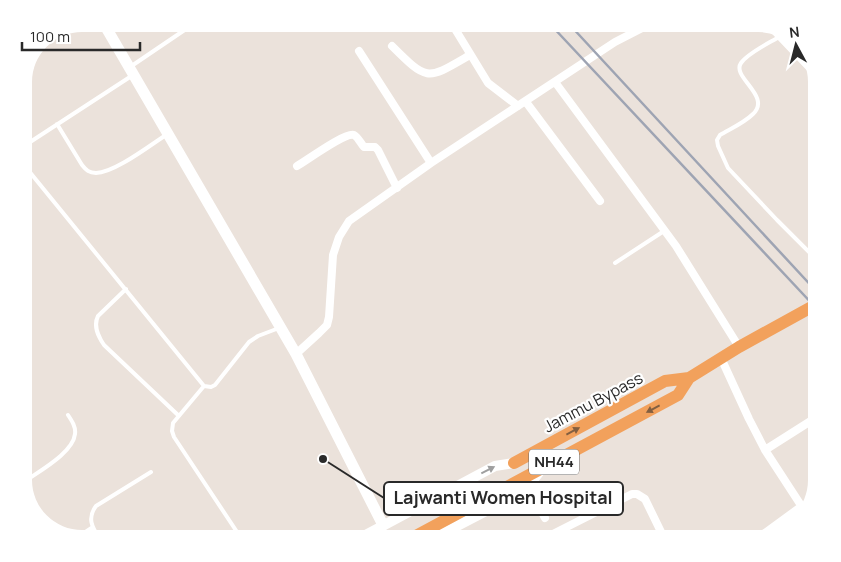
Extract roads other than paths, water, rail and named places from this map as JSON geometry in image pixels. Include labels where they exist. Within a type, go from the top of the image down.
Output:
[{"type":"highway","name":"Jammu Bypass","points":[[514,463],[665,381],[689,378],[808,309]]},
{"type":"highway","name":"Jammu Bypass","points":[[427,530],[678,395],[689,378]]},
{"type":"main road","points":[[109,32],[281,327],[383,525]]},
{"type":"street","points":[[457,32],[488,84],[522,104],[600,201]]},
{"type":"street","points":[[296,354],[326,324],[329,317],[334,256],[342,229],[349,221],[431,163],[629,32]]},
{"type":"street","points":[[781,38],[803,60]]},
{"type":"street","points":[[392,46],[415,68],[427,74],[448,68],[470,54]]},
{"type":"street","points":[[358,51],[431,163]]},
{"type":"street","points":[[555,82],[676,246],[739,348]]},
{"type":"street","points":[[297,166],[339,140],[352,135],[364,147],[374,147],[378,150],[396,188]]},
{"type":"street","points":[[721,358],[765,450],[801,505]]},
{"type":"street","points":[[765,450],[808,423]]},
{"type":"street","points":[[374,530],[494,466],[514,463]]},
{"type":"street","points":[[449,530],[515,496],[528,487],[542,469]]},
{"type":"street","points":[[528,487],[545,518]]},
{"type":"street","points":[[567,530],[632,494],[637,494],[645,499],[660,530]]},
{"type":"street","points":[[772,528],[799,508]]},
{"type":"lane","points":[[33,140],[58,124],[182,32]]},
{"type":"lane","points":[[780,37],[741,63],[740,72],[758,100],[757,107],[754,114],[720,135],[717,140],[728,168],[808,251]]},
{"type":"lane","points":[[58,124],[82,165],[86,170],[97,173],[112,169],[168,134]]},
{"type":"lane","points":[[33,176],[204,386],[211,387],[215,385],[253,339],[281,327]]},
{"type":"lane","points":[[616,263],[664,231]]},
{"type":"lane","points":[[126,289],[98,316],[96,328],[100,338],[104,346],[179,416]]},
{"type":"lane","points":[[204,386],[172,426],[174,437],[237,530]]},
{"type":"lane","points":[[33,476],[66,452],[72,443],[76,433],[68,415]]},
{"type":"lane","points":[[94,530],[90,520],[91,513],[96,506],[152,472]]},
{"type":"lane","points":[[88,530],[92,527]]},
{"type":"railway","points":[[557,32],[808,299]]},
{"type":"railway","points":[[576,32],[808,282]]},
{"type":"place","name":"Lajwanti Women Hospital","points":[[323,459]]}]
